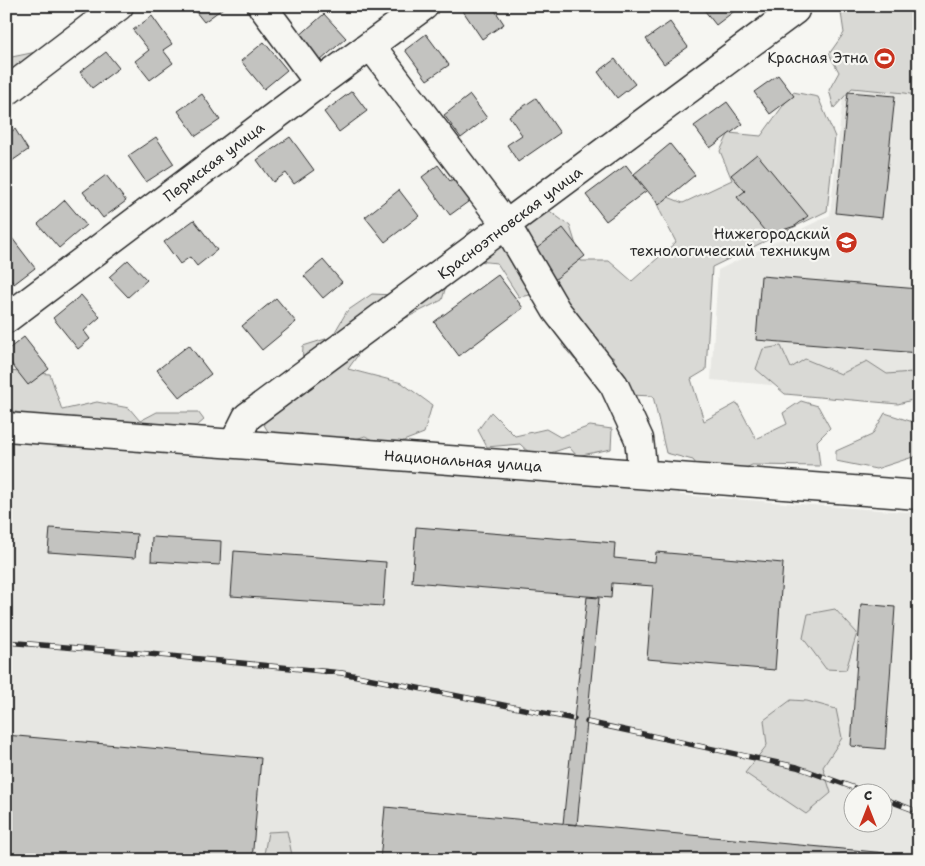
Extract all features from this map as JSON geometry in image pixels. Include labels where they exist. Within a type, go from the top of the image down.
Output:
[{"type":"street","points":[[6,92],[119,6]]},
{"type":"street","points":[[262,6],[319,83]]},
{"type":"street","name":"Пермская улица","points":[[6,319],[424,6]]},
{"type":"street","name":"Красноэтновская улица","points":[[234,443],[247,417],[507,226],[795,10]]},
{"type":"street","points":[[371,46],[507,226],[556,310],[614,385],[639,439],[643,474]]},
{"type":"street","name":"Национальная улица","points":[[6,427],[919,495]]},
{"type":"shaded area","name":"Красная Этна","points":[[840,6],[919,6],[919,96],[852,88],[834,108],[829,90],[839,72],[829,54],[844,33]]},
{"type":"shaded area","points":[[41,51],[6,88],[7,58]]},
{"type":"shaded area","name":"Нижегородский технологический техникум","points":[[844,88],[900,93],[919,92],[919,397],[711,380],[718,270],[830,215]]},
{"type":"shaded area","points":[[793,92],[818,97],[835,137],[827,211],[712,267],[706,370],[691,379],[704,421],[737,403],[756,439],[787,424],[783,413],[801,401],[818,406],[830,428],[817,441],[820,466],[752,465],[735,473],[701,471],[693,460],[666,453],[653,396],[630,395],[613,357],[575,360],[562,345],[571,313],[551,291],[519,297],[497,263],[477,261],[460,243],[471,229],[504,245],[533,199],[570,226],[581,261],[609,261],[632,281],[676,242],[644,173],[663,195],[683,203],[732,180],[720,151],[729,133],[761,136]]},
{"type":"shaded area","points":[[427,276],[446,286],[442,300],[372,335],[348,369],[402,383],[432,405],[424,433],[388,447],[365,436],[340,444],[313,442],[302,434],[270,435],[263,423],[284,379],[302,367],[303,346],[332,337],[347,311],[372,294],[395,295]]},
{"type":"shaded area","points":[[781,346],[791,368],[805,359],[841,374],[867,361],[887,374],[912,372],[919,378],[919,398],[898,404],[785,394],[756,369],[763,349]]},
{"type":"shaded area","points":[[6,371],[50,374],[62,410],[97,402],[129,408],[140,421],[157,412],[198,412],[204,420],[191,431],[67,423],[6,410]]},
{"type":"shaded area","points":[[491,412],[515,436],[546,429],[560,437],[590,426],[612,429],[611,449],[577,456],[569,447],[535,458],[520,444],[487,447],[478,430]]},
{"type":"shaded area","points":[[885,413],[916,423],[919,455],[876,469],[836,461],[836,451],[872,435]]},
{"type":"shaded area","points":[[6,438],[680,483],[680,495],[919,513],[919,860],[6,860]]},
{"type":"shaded area","points":[[835,609],[857,633],[846,670],[826,669],[803,638],[808,614]]},
{"type":"shaded area","points":[[791,700],[807,701],[836,709],[842,738],[823,767],[831,793],[806,814],[745,773],[767,745],[764,720]]},
{"type":"shaded area","points":[[287,831],[293,860],[263,860],[268,832]]},
{"type":"building","points":[[191,6],[226,6],[204,22]]},
{"type":"building","points":[[463,6],[492,6],[504,24],[482,39],[461,8]]},
{"type":"building","points":[[701,6],[735,6],[737,9],[716,25]]},
{"type":"building","points":[[324,14],[346,38],[319,62],[297,38]]},
{"type":"building","points":[[152,16],[172,44],[163,50],[173,63],[150,80],[135,61],[149,50],[133,30]]},
{"type":"building","points":[[670,22],[688,47],[664,64],[646,39]]},
{"type":"building","points":[[426,34],[449,65],[427,80],[405,50]]},
{"type":"building","points":[[264,42],[287,70],[264,89],[241,61]]},
{"type":"building","points":[[106,52],[119,68],[92,88],[80,72]]},
{"type":"building","points":[[615,59],[635,84],[617,98],[598,72]]},
{"type":"building","points":[[778,75],[794,96],[770,114],[754,92]]},
{"type":"building","points":[[352,91],[367,111],[339,132],[324,112]]},
{"type":"building","points":[[848,92],[895,96],[882,218],[836,213]]},
{"type":"building","points":[[202,94],[220,120],[196,136],[178,111]]},
{"type":"building","points":[[470,95],[487,118],[461,138],[444,115]]},
{"type":"building","points":[[536,98],[560,133],[518,162],[507,145],[522,135],[509,116]]},
{"type":"building","points":[[727,102],[743,124],[710,148],[694,126]]},
{"type":"building","points":[[15,129],[28,150],[6,165],[6,135]]},
{"type":"building","points":[[156,137],[174,164],[146,182],[128,156]]},
{"type":"building","points":[[290,137],[314,170],[294,184],[286,173],[273,182],[257,160]]},
{"type":"building","points":[[670,144],[695,175],[659,205],[634,174]]},
{"type":"building","points":[[757,154],[808,216],[795,226],[768,235],[737,197],[745,191],[731,175]]},
{"type":"building","points":[[438,165],[450,181],[456,177],[472,199],[450,215],[422,177]]},
{"type":"building","points":[[626,165],[646,191],[606,221],[586,195]]},
{"type":"building","points":[[106,175],[126,201],[103,218],[83,192]]},
{"type":"building","points":[[399,190],[419,216],[385,242],[365,217]]},
{"type":"building","points":[[65,200],[86,225],[59,248],[38,224]]},
{"type":"building","points":[[194,220],[217,250],[197,266],[190,257],[180,264],[164,242]]},
{"type":"building","points":[[563,228],[585,256],[549,284],[527,256]]},
{"type":"building","points":[[12,238],[35,268],[14,284],[6,273],[6,255],[9,253],[6,250],[6,242]]},
{"type":"building","points":[[128,260],[147,280],[128,297],[109,277]]},
{"type":"building","points":[[323,260],[342,282],[323,298],[304,276]]},
{"type":"building","points":[[498,275],[523,308],[459,356],[434,322]]},
{"type":"building","points":[[761,276],[919,289],[919,353],[756,340]]},
{"type":"building","points":[[81,295],[100,317],[84,331],[90,339],[78,349],[53,318]]},
{"type":"building","points":[[276,298],[296,322],[262,350],[242,326]]},
{"type":"building","points":[[24,337],[49,369],[28,385],[6,357],[6,351]]},
{"type":"building","points":[[189,345],[211,374],[180,398],[157,370]]},
{"type":"building","points":[[416,527],[615,543],[614,558],[655,562],[656,552],[783,563],[775,670],[647,659],[653,586],[612,583],[611,598],[412,582]]},
{"type":"building","points":[[50,528],[137,534],[135,558],[48,552]]},
{"type":"building","points":[[152,537],[221,541],[220,565],[151,561]]},
{"type":"building","points":[[234,551],[386,562],[383,606],[231,596]]},
{"type":"building","points":[[587,597],[599,598],[577,825],[563,824]]},
{"type":"building","points":[[861,604],[895,607],[885,749],[851,746]]},
{"type":"building","points":[[6,735],[261,758],[252,860],[6,860]]},
{"type":"building","points":[[385,807],[919,856],[919,860],[380,860]]},
{"type":"railway","points":[[6,642],[342,673],[574,719]]},
{"type":"railway","points":[[587,722],[797,767],[844,784]]},
{"type":"railway","points":[[892,802],[919,812]]},
{"type":"place","name":"Красная Этна","points":[[884,58]]},
{"type":"place","name":"Нижегородский технологический техникум","points":[[846,243]]}]
